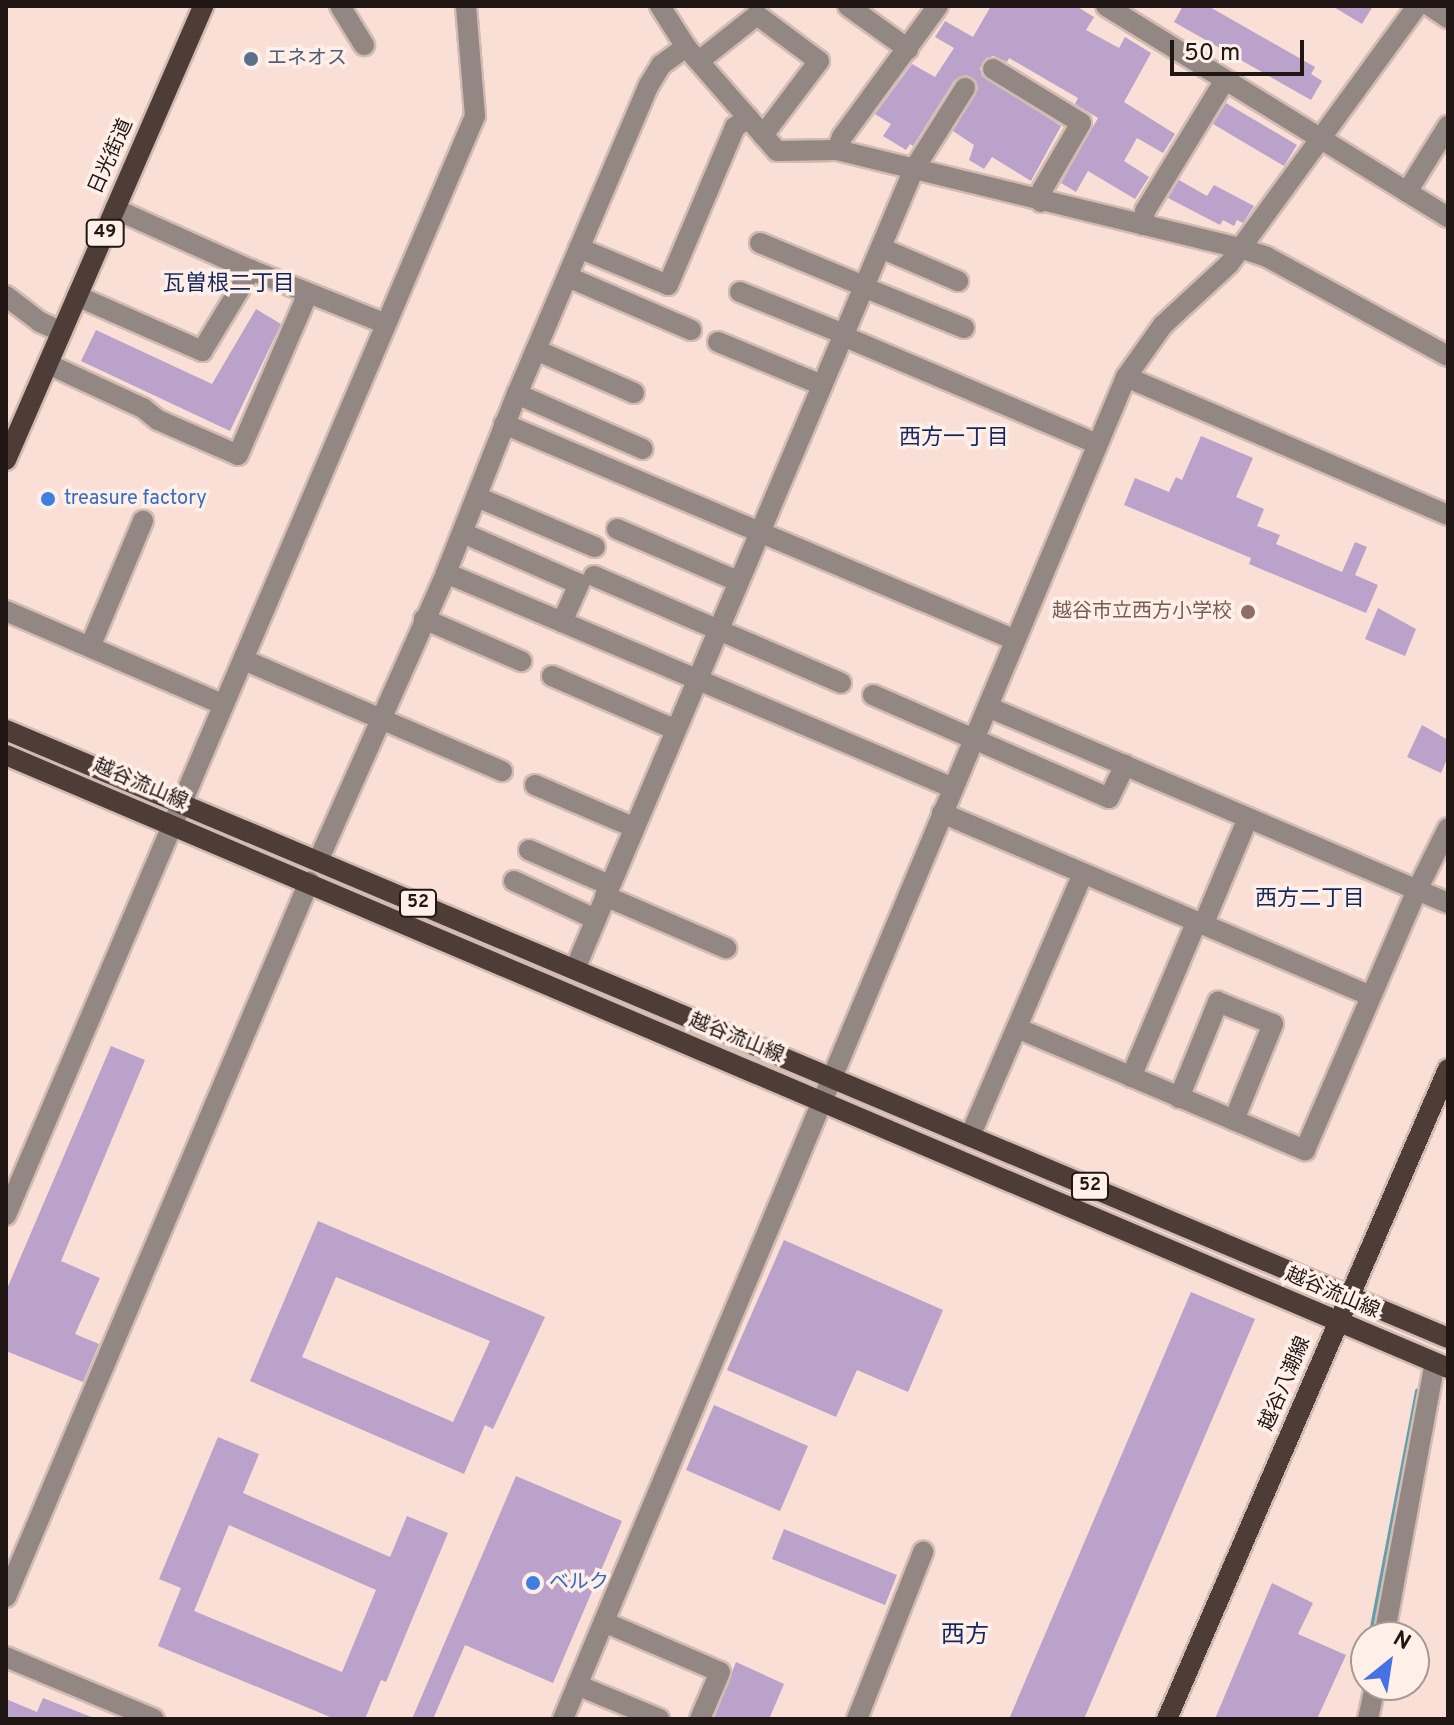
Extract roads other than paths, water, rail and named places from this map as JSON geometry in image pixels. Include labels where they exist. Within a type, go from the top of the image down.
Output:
[{"type":"main road","name":"日光街道","points":[[6,458],[203,6]]},
{"type":"main road","name":"越谷流山線","points":[[6,730],[1448,1338]]},
{"type":"main road","name":"越谷流山線","points":[[6,755],[1441,1365]]},
{"type":"main road","name":"越谷八潮線","points":[[1167,1719],[1448,1069]]},
{"type":"street","points":[[340,6],[364,45]]},
{"type":"street","points":[[6,1215],[475,116],[466,6]]},
{"type":"street","points":[[660,6],[692,54],[777,151],[837,150],[1240,248],[1267,257],[1448,356]]},
{"type":"street","points":[[848,6],[908,49]]},
{"type":"street","points":[[1106,6],[1448,217]]},
{"type":"street","points":[[563,1719],[1126,377],[1163,325],[1229,264],[1419,6],[1448,18]]},
{"type":"street","points":[[837,150],[842,137],[908,49],[934,8]]},
{"type":"street","points":[[318,861],[446,573],[504,424],[649,85],[661,65],[692,54],[757,15],[819,61],[763,135]]},
{"type":"street","points":[[993,69],[1081,123],[1042,190],[1041,202]]},
{"type":"street","points":[[1143,225],[1145,211],[1225,80]]},
{"type":"street","points":[[575,969],[674,729],[914,169],[965,88]]},
{"type":"street","points":[[579,248],[668,285],[735,127],[748,118]]},
{"type":"street","points":[[1407,192],[1448,126]]},
{"type":"street","points":[[115,209],[251,270],[386,324]]},
{"type":"street","points":[[760,243],[964,328]]},
{"type":"street","points":[[881,248],[958,281]]},
{"type":"street","points":[[77,296],[202,351],[251,270]]},
{"type":"street","points":[[568,277],[691,330]]},
{"type":"street","points":[[740,292],[1097,444]]},
{"type":"street","points":[[48,364],[143,408],[158,420],[238,455],[308,293]]},
{"type":"street","points":[[6,296],[40,322],[62,332]]},
{"type":"street","points":[[718,342],[822,385]]},
{"type":"street","points":[[536,350],[634,393]]},
{"type":"street","points":[[1126,377],[1448,515]]},
{"type":"street","points":[[517,394],[643,449]]},
{"type":"street","points":[[504,424],[1015,640]]},
{"type":"street","points":[[477,497],[595,547]]},
{"type":"street","points":[[90,647],[143,521]]},
{"type":"street","points":[[617,529],[737,581]]},
{"type":"street","points":[[463,533],[579,584],[562,622]]},
{"type":"street","points":[[446,573],[953,788]]},
{"type":"street","points":[[594,576],[841,683]]},
{"type":"street","points":[[6,611],[224,705]]},
{"type":"street","points":[[424,619],[521,661]]},
{"type":"street","points":[[244,660],[502,771]]},
{"type":"street","points":[[552,676],[674,729]]},
{"type":"street","points":[[873,695],[1109,798],[1125,765]]},
{"type":"street","points":[[988,707],[1448,903]]},
{"type":"street","points":[[535,785],[633,827]]},
{"type":"street","points":[[942,813],[1371,996]]},
{"type":"street","points":[[1131,1077],[1248,818]]},
{"type":"street","points":[[1017,1028],[1305,1150],[1417,890],[1448,828]]},
{"type":"street","points":[[529,850],[726,948]]},
{"type":"street","points":[[970,1136],[1083,874]]},
{"type":"street","points":[[514,881],[595,919]]},
{"type":"street","points":[[6,1597],[309,882]]},
{"type":"street","points":[[1179,1098],[1218,1002],[1273,1024],[1234,1120]]},
{"type":"street","points":[[1387,1621],[1441,1365]]},
{"type":"street","points":[[857,1719],[923,1552]]},
{"type":"street","points":[[604,1622],[720,1672],[700,1719]]},
{"type":"street","points":[[6,1657],[154,1719]]},
{"type":"street","points":[[577,1685],[659,1719]]},
{"type":"waterway","points":[[1373,1621],[1417,1390]]},
{"type":"place","name":"エネオス","points":[[251,59]]},
{"type":"place","name":"treasure factory","points":[[48,499]]},
{"type":"place","name":"越谷市立西方小学校","points":[[1248,612]]},
{"type":"place","name":"ベルク","points":[[533,1583]]},
{"type":"district","name":"瓦曽根二丁目","points":[[229,285]]},
{"type":"district","name":"西方一丁目","points":[[954,439]]},
{"type":"district","name":"西方二丁目","points":[[1310,900]]},
{"type":"district","name":"西方","points":[[965,1637]]}]
